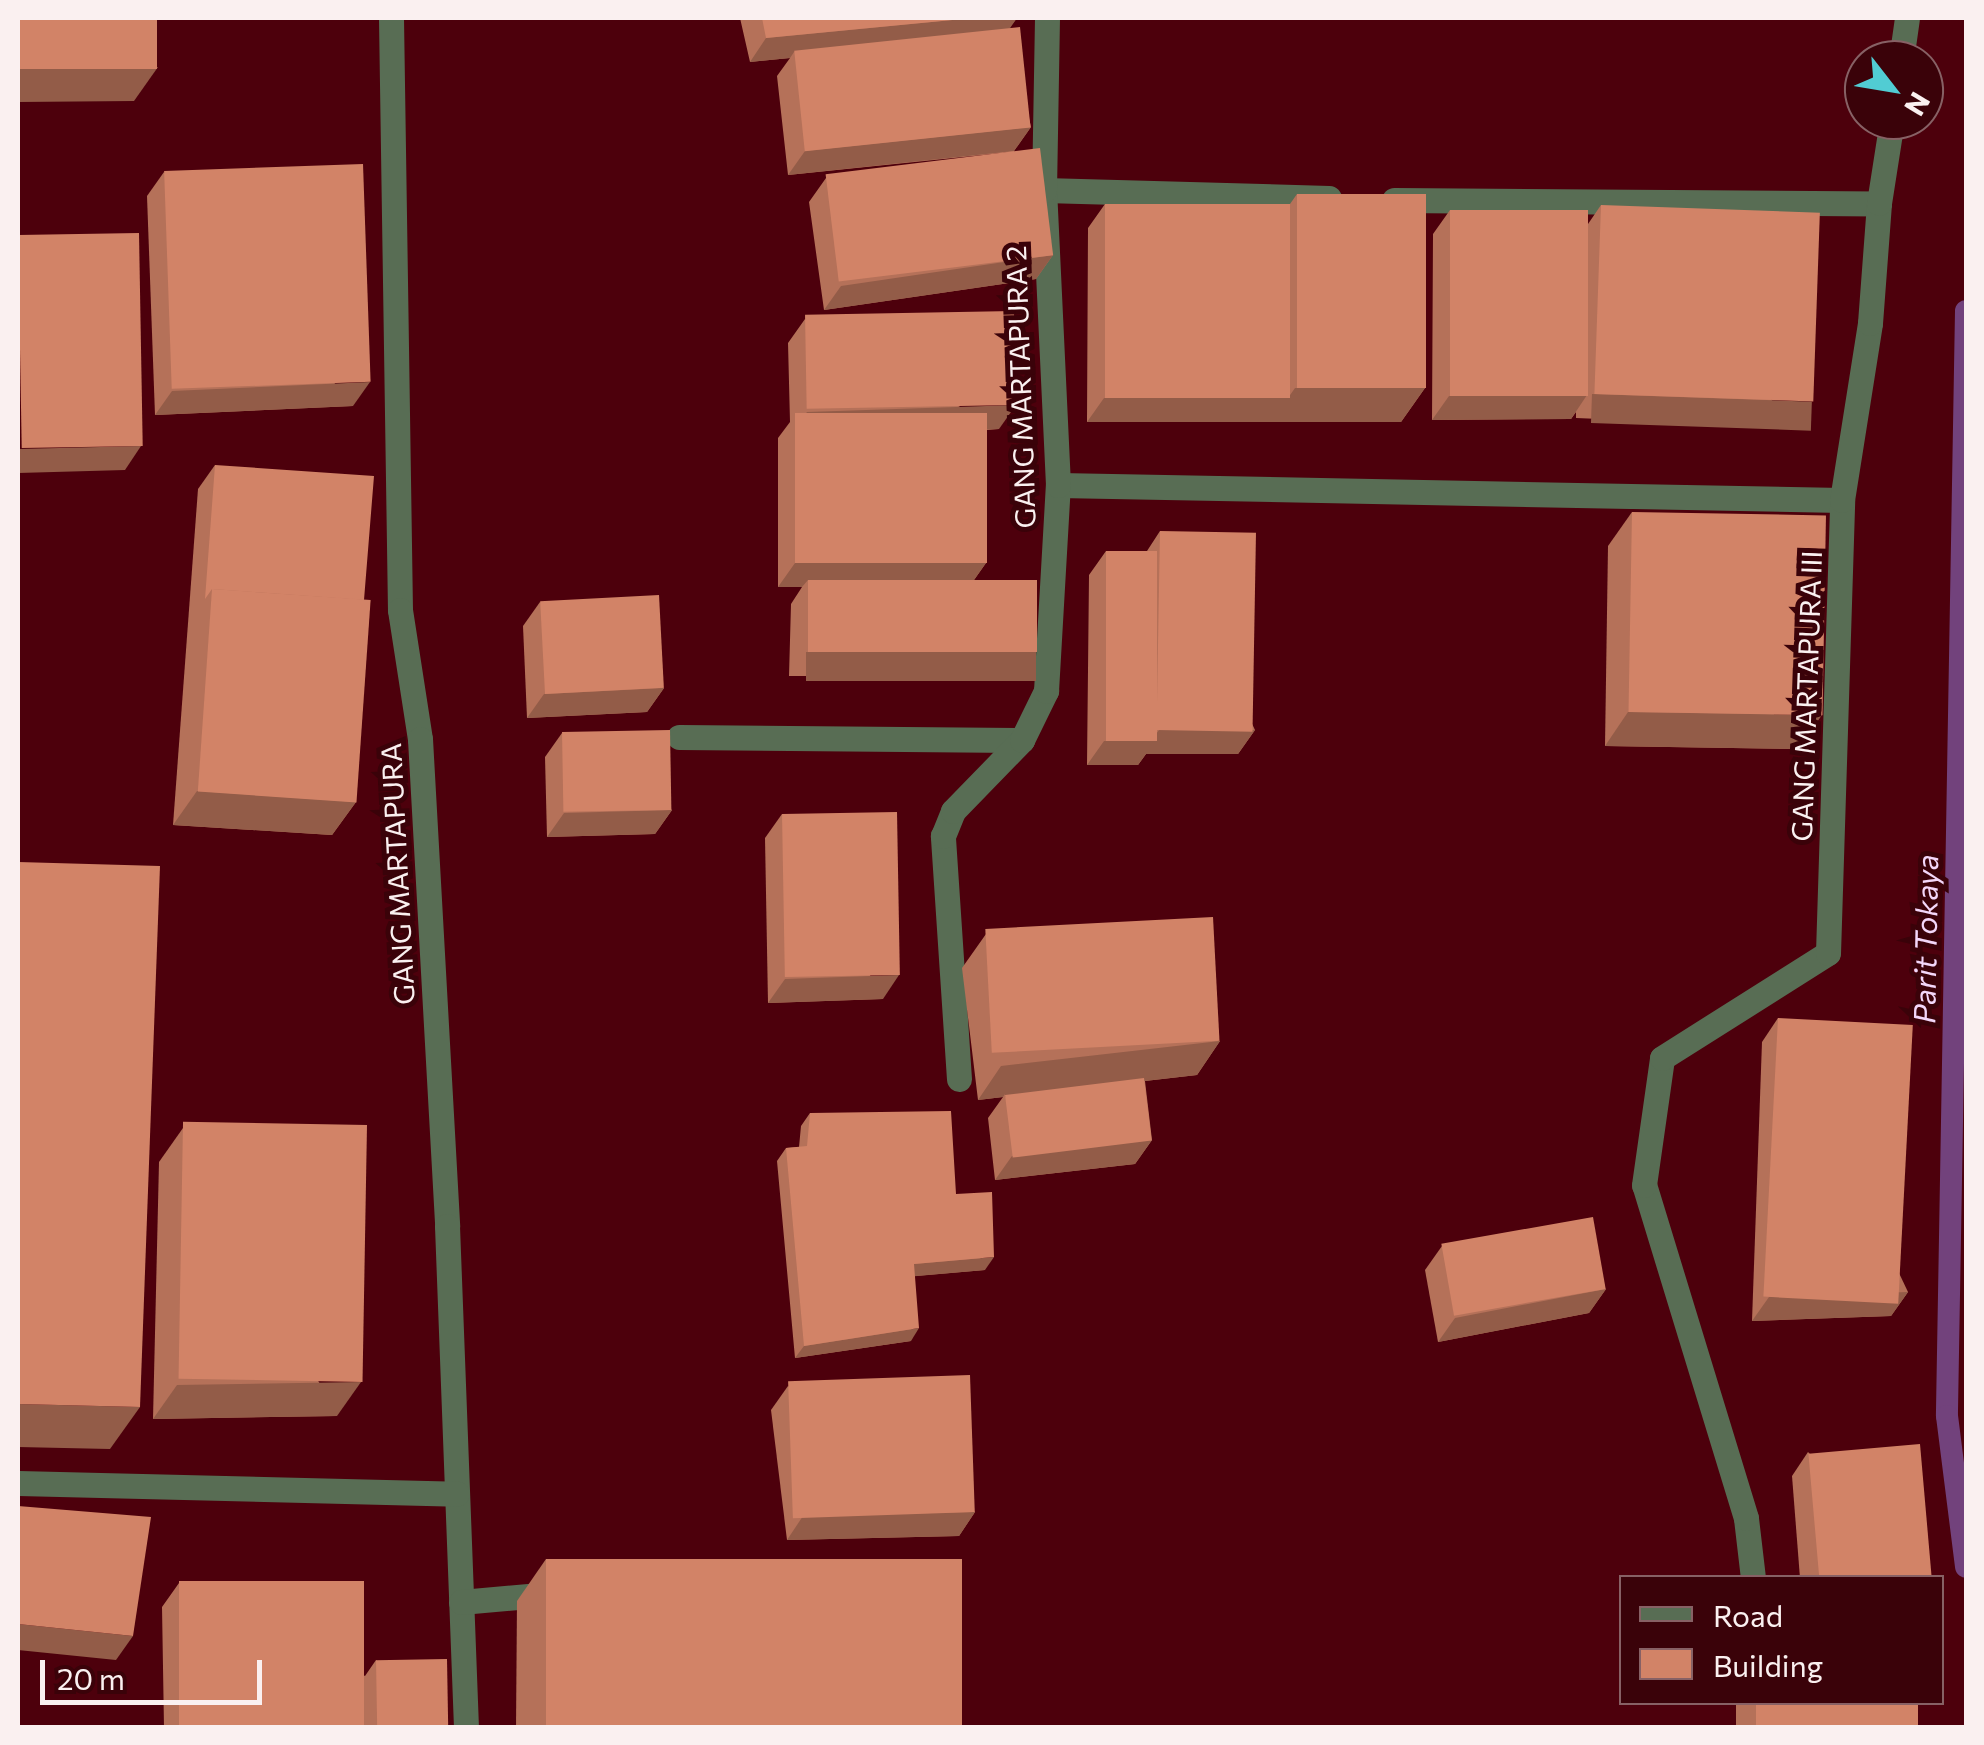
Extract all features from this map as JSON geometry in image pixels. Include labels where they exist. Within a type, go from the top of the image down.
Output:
[{"type":"street","name":"GANG MARTAPURA","points":[[392,18],[400,610],[420,739],[466,1728]]},
{"type":"street","name":"GANG MARTAPURA 2","points":[[959,1078],[943,836],[952,811],[1022,740],[1046,691],[1058,485],[1044,190],[1047,18]]},
{"type":"street","name":"GANG MARTAPURA III","points":[[1753,1575],[1746,1518],[1644,1185],[1662,1058],[1828,954],[1842,500],[1870,323],[1879,204],[1889,140]]},
{"type":"street","points":[[1044,190],[1440,202],[1879,204]]},
{"type":"street","points":[[1058,485],[1842,500]]},
{"type":"street","points":[[679,737],[1022,740]]},
{"type":"street","points":[[18,1483],[457,1494]]},
{"type":"street","points":[[462,1602],[578,1591]]},
{"type":"building","points":[[18,18],[157,18],[157,69],[18,69]]},
{"type":"building","points":[[762,18],[973,18],[766,38]]},
{"type":"building","points":[[1020,27],[1031,127],[805,151],[794,51]]},
{"type":"building","points":[[1040,148],[1053,255],[839,282],[826,174]]},
{"type":"building","points":[[363,164],[371,382],[172,389],[164,171]]},
{"type":"building","points":[[1297,194],[1426,194],[1426,388],[1297,388]]},
{"type":"building","points":[[1105,204],[1290,204],[1290,398],[1105,398]]},
{"type":"building","points":[[1601,205],[1820,213],[1813,402],[1594,394]]},
{"type":"building","points":[[1450,210],[1588,210],[1588,396],[1450,396]]},
{"type":"building","points":[[139,233],[143,446],[22,448],[18,235]]},
{"type":"building","points":[[1014,311],[1016,405],[807,409],[805,315]]},
{"type":"building","points":[[795,413],[987,413],[987,563],[795,563]]},
{"type":"building","points":[[215,465],[374,476],[364,600],[212,589],[205,599]]},
{"type":"building","points":[[1632,512],[1826,515],[1822,715],[1629,712]]},
{"type":"building","points":[[1160,531],[1256,533],[1253,732],[1157,730]]},
{"type":"building","points":[[1106,551],[1157,551],[1157,741],[1106,741]]},
{"type":"building","points":[[808,580],[1037,580],[1037,652],[808,652]]},
{"type":"building","points":[[212,589],[371,600],[356,803],[198,792]]},
{"type":"building","points":[[659,595],[664,688],[545,694],[540,601]]},
{"type":"building","points":[[670,730],[671,810],[563,812],[562,732]]},
{"type":"building","points":[[897,812],[900,975],[785,977],[782,814]]},
{"type":"building","points":[[18,862],[160,866],[140,1407],[18,1404]]},
{"type":"building","points":[[1213,917],[1219,1041],[992,1053],[985,929]]},
{"type":"building","points":[[1778,1018],[1913,1025],[1898,1304],[1763,1297]]},
{"type":"building","points":[[1144,1078],[1152,1141],[1013,1158],[1005,1095]]},
{"type":"building","points":[[951,1111],[956,1194],[992,1192],[994,1257],[914,1264],[919,1328],[804,1346],[786,1148],[807,1146],[810,1113]]},
{"type":"building","points":[[183,1122],[367,1125],[363,1382],[179,1379]]},
{"type":"building","points":[[1593,1217],[1606,1289],[1454,1316],[1441,1244]]},
{"type":"building","points":[[970,1375],[975,1512],[793,1518],[788,1381]]},
{"type":"building","points":[[1920,1444],[1931,1575],[1819,1575],[1808,1454]]},
{"type":"building","points":[[18,1506],[151,1517],[133,1636],[18,1624]]},
{"type":"building","points":[[546,1559],[962,1559],[962,1728],[546,1728]]},
{"type":"building","points":[[179,1581],[364,1581],[364,1728],[179,1728]]},
{"type":"building","points":[[447,1659],[448,1728],[377,1728],[376,1660]]},
{"type":"building","points":[[1756,1705],[1918,1705],[1918,1728],[1756,1728]]},
{"type":"waterway","name":"Parit Tokaya","points":[[1966,311],[1947,1416],[1966,1567]]}]
